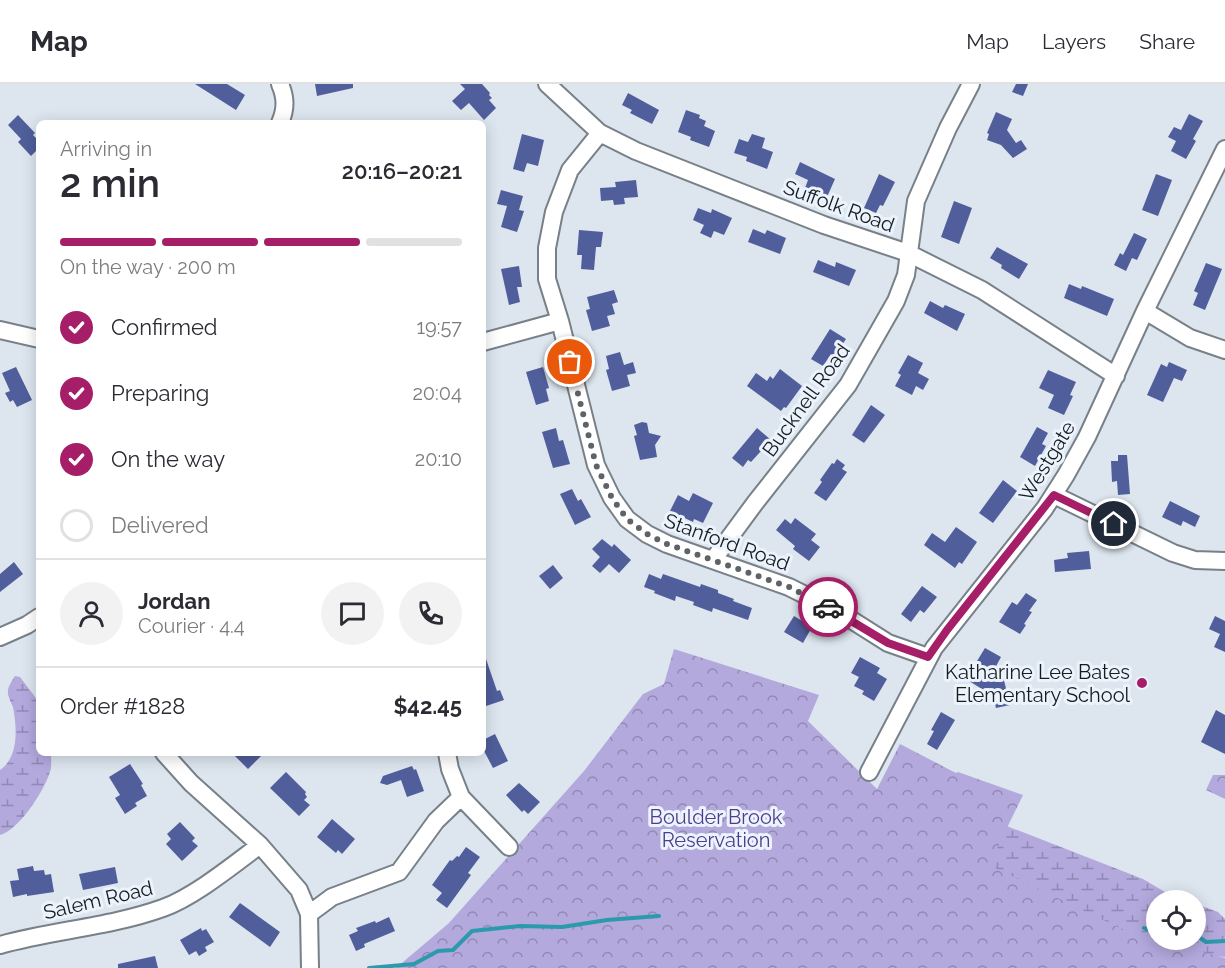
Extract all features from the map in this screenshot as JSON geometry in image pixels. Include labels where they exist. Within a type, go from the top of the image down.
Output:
[{"type":"street","points":[[280,84],[285,101],[285,111],[281,120]]},
{"type":"street","name":"Suffolk Road","points":[[547,84],[600,133],[636,151],[824,225],[908,253],[982,291],[1116,376]]},
{"type":"street","name":"Bucknell Road","points":[[713,560],[848,385],[896,301],[906,275],[916,201],[970,84]]},
{"type":"street","name":"Stanford Road","points":[[600,133],[570,170],[554,212],[547,248],[547,279],[560,321],[596,465],[612,498],[627,519],[647,534],[667,544],[789,587],[839,612],[888,643],[928,657]]},
{"type":"street","name":"Westgate","points":[[869,772],[928,657],[1054,495],[1087,437],[1145,311],[1225,149]]},
{"type":"street","points":[[1145,311],[1190,338],[1225,350]]},
{"type":"street","points":[[486,341],[560,321]]},
{"type":"street","points":[[0,330],[36,338]]},
{"type":"street","points":[[1054,495],[1181,556],[1195,560],[1225,561]]},
{"type":"street","points":[[0,638],[36,619]]},
{"type":"street","points":[[167,756],[191,783],[260,845],[298,890],[309,914],[310,968]]},
{"type":"street","points":[[448,756],[450,769],[461,796],[509,847]]},
{"type":"street","points":[[309,914],[332,897],[399,872],[436,820],[461,796]]},
{"type":"street","name":"Salem Road","points":[[0,945],[33,936],[111,923],[165,907],[209,882],[260,845]]},
{"type":"green space","name":"Boulder Brook Reservation","points":[[674,649],[819,695],[808,721],[877,789],[900,744],[956,773],[1023,795],[989,865],[1126,931],[1146,936],[1146,950],[1196,950],[1225,958],[1225,968],[396,968],[449,923],[584,771],[643,694],[664,684]]},
{"type":"green space","points":[[15,676],[20,677],[36,698],[36,756],[51,756],[51,768],[47,780],[30,809],[15,826],[0,835],[0,770],[11,758],[16,733],[13,707],[8,691]]},
{"type":"green space","points":[[909,773],[999,823],[1143,879],[1162,890],[1146,890],[1146,950],[1045,940]]},
{"type":"green space","points":[[1213,775],[1225,775],[1225,799],[1206,790]]},
{"type":"green space","points":[[1206,908],[1218,912],[1225,919],[1225,957],[1151,950],[1206,950]]},
{"type":"building","points":[[195,84],[227,84],[245,95],[236,110]]},
{"type":"building","points":[[315,84],[353,84],[353,88],[317,96]]},
{"type":"building","points":[[460,84],[482,84],[490,93],[492,98],[489,100],[496,108],[484,120],[469,103],[461,110],[452,101],[465,89]]},
{"type":"building","points":[[1016,84],[1028,84],[1023,96],[1012,92]]},
{"type":"building","points":[[628,93],[659,110],[652,124],[630,113],[632,110],[622,105]]},
{"type":"building","points":[[686,110],[700,115],[699,118],[706,121],[704,126],[715,131],[709,147],[690,140],[691,137],[678,132]]},
{"type":"building","points":[[996,112],[1012,119],[1007,130],[1016,143],[1021,140],[1027,149],[1013,158],[1001,145],[987,140],[989,134],[987,133]]},
{"type":"building","points":[[1189,114],[1203,121],[1186,159],[1171,151],[1176,141],[1168,137],[1174,127],[1181,130]]},
{"type":"building","points":[[18,115],[35,133],[33,135],[36,138],[36,151],[31,156],[18,142],[21,139],[8,125]]},
{"type":"building","points":[[522,134],[544,140],[538,166],[527,163],[524,172],[513,169]]},
{"type":"building","points":[[752,134],[765,138],[762,148],[773,152],[767,169],[746,161],[747,157],[734,153],[739,139],[748,142]]},
{"type":"building","points":[[800,162],[835,179],[827,197],[805,188],[808,180],[795,174]]},
{"type":"building","points":[[879,174],[895,182],[883,206],[880,205],[876,213],[864,208]]},
{"type":"building","points":[[1156,174],[1172,180],[1158,216],[1142,210]]},
{"type":"building","points":[[636,180],[638,197],[624,198],[625,204],[614,205],[613,200],[601,201],[600,188],[616,187],[615,182]]},
{"type":"building","points":[[501,190],[523,196],[519,210],[524,211],[517,232],[501,227],[507,206],[497,204]]},
{"type":"building","points":[[954,201],[972,208],[959,244],[941,237]]},
{"type":"building","points":[[698,208],[711,213],[712,209],[732,218],[724,235],[714,231],[711,238],[700,233],[704,225],[693,220]]},
{"type":"building","points":[[753,229],[765,234],[767,230],[786,238],[780,254],[748,242]]},
{"type":"building","points":[[579,230],[603,232],[601,247],[596,247],[594,270],[581,269],[582,255],[577,255]]},
{"type":"building","points":[[1134,233],[1147,239],[1137,260],[1132,258],[1126,271],[1114,265],[1120,253],[1123,255]]},
{"type":"building","points":[[997,247],[1028,264],[1019,279],[990,258]]},
{"type":"building","points":[[818,260],[835,267],[836,262],[856,270],[849,286],[813,272]]},
{"type":"building","points":[[1206,263],[1222,269],[1205,310],[1193,305],[1198,293],[1194,291]]},
{"type":"building","points":[[519,266],[522,287],[517,287],[520,302],[509,305],[501,269]]},
{"type":"building","points":[[1069,284],[1081,289],[1082,286],[1114,299],[1107,316],[1064,298]]},
{"type":"building","points":[[614,290],[618,302],[612,304],[615,314],[607,316],[610,326],[592,331],[586,310],[590,309],[587,297]]},
{"type":"building","points":[[930,301],[943,308],[945,305],[965,314],[957,331],[924,313]]},
{"type":"building","points":[[830,329],[846,339],[834,357],[831,354],[823,366],[811,359]]},
{"type":"building","points":[[620,352],[624,365],[633,362],[636,373],[627,375],[630,386],[612,391],[606,370],[609,369],[606,356]]},
{"type":"building","points":[[908,355],[923,363],[918,373],[929,379],[923,390],[916,386],[912,395],[895,386],[901,375],[898,373]]},
{"type":"building","points":[[1169,362],[1187,370],[1182,381],[1174,378],[1163,402],[1147,395],[1161,364],[1167,367]]},
{"type":"building","points":[[16,367],[32,400],[17,407],[13,400],[10,402],[5,393],[10,391],[2,373]]},
{"type":"building","points":[[543,367],[549,388],[546,389],[549,401],[536,405],[526,372]]},
{"type":"building","points":[[780,369],[802,386],[786,408],[784,407],[781,411],[747,386],[756,373],[767,381],[770,376],[773,379]]},
{"type":"building","points":[[1048,370],[1076,382],[1070,395],[1073,396],[1064,415],[1048,408],[1054,395],[1039,388]]},
{"type":"building","points":[[871,405],[885,415],[864,443],[852,435]]},
{"type":"building","points":[[647,423],[649,433],[661,436],[655,445],[657,457],[640,460],[634,436],[637,435],[634,425]]},
{"type":"building","points":[[1037,427],[1048,433],[1042,444],[1046,446],[1035,466],[1020,457]]},
{"type":"building","points":[[556,428],[559,441],[563,440],[570,464],[553,468],[542,432]]},
{"type":"building","points":[[757,428],[771,440],[751,462],[748,460],[743,467],[732,458]]},
{"type":"building","points":[[1118,455],[1127,455],[1130,494],[1118,495],[1117,481],[1112,482],[1111,461],[1118,461]]},
{"type":"building","points":[[837,459],[845,465],[842,469],[847,472],[826,501],[814,493],[822,482],[820,480]]},
{"type":"building","points":[[1003,480],[1017,491],[993,523],[979,513]]},
{"type":"building","points":[[572,489],[578,501],[581,499],[591,517],[575,525],[560,494]]},
{"type":"building","points":[[693,493],[713,503],[703,523],[694,519],[693,522],[670,511],[678,495],[689,501]]},
{"type":"building","points":[[1170,501],[1200,516],[1195,527],[1183,521],[1181,526],[1162,517]]},
{"type":"building","points":[[795,518],[816,534],[811,540],[820,547],[809,561],[793,549],[795,546],[776,530],[785,519],[791,524]]},
{"type":"building","points":[[956,527],[977,542],[962,564],[959,562],[955,568],[924,545],[932,533],[945,542]]},
{"type":"building","points":[[602,539],[612,547],[614,544],[631,560],[619,573],[609,564],[600,573],[592,566],[600,557],[592,549]]},
{"type":"building","points":[[1089,551],[1091,569],[1055,572],[1054,560],[1068,558],[1067,553]]},
{"type":"building","points":[[14,562],[23,574],[0,592],[0,574]]},
{"type":"building","points":[[553,565],[563,578],[550,589],[539,576]]},
{"type":"building","points":[[649,574],[661,579],[663,574],[700,587],[701,584],[718,590],[718,593],[734,599],[733,601],[752,608],[748,620],[713,608],[712,612],[693,605],[694,602],[676,596],[675,601],[654,593],[655,591],[644,587]]},
{"type":"building","points":[[922,586],[937,597],[924,613],[920,610],[911,622],[901,614]]},
{"type":"building","points":[[1026,593],[1037,600],[1029,611],[1032,612],[1020,634],[999,622],[1012,602],[1017,605]]},
{"type":"building","points":[[794,616],[812,627],[803,643],[784,632]]},
{"type":"building","points":[[1215,616],[1225,621],[1225,652],[1214,647],[1220,634],[1209,629]]},
{"type":"building","points":[[985,648],[1001,657],[994,670],[1003,676],[1010,705],[996,708],[993,696],[966,679]]},
{"type":"building","points":[[860,657],[880,668],[877,673],[887,679],[874,701],[862,694],[864,691],[854,686],[859,677],[851,673]]},
{"type":"building","points":[[486,659],[497,691],[500,690],[504,700],[486,706]]},
{"type":"building","points":[[1216,710],[1225,715],[1225,754],[1201,742]]},
{"type":"building","points":[[941,712],[955,720],[937,750],[927,744],[934,731],[931,730]]},
{"type":"building","points":[[495,734],[508,761],[493,768],[486,755],[486,738]]},
{"type":"building","points":[[235,756],[261,756],[248,769]]},
{"type":"building","points":[[130,764],[143,784],[141,785],[147,796],[135,803],[137,806],[125,814],[115,798],[120,795],[109,777]]},
{"type":"building","points":[[412,766],[414,770],[416,769],[424,791],[407,797],[401,780],[387,785],[380,783],[383,776]]},
{"type":"building","points":[[286,772],[306,792],[307,797],[304,800],[310,805],[299,816],[270,788]]},
{"type":"building","points":[[519,783],[540,802],[528,814],[524,810],[522,812],[506,795]]},
{"type":"building","points":[[332,819],[355,839],[342,854],[338,850],[336,853],[317,837]]},
{"type":"building","points":[[180,822],[195,838],[192,841],[198,846],[182,861],[166,844],[171,839],[167,834]]},
{"type":"building","points":[[466,847],[480,857],[468,873],[471,875],[447,908],[436,900],[442,893],[432,885],[450,860],[459,857]]},
{"type":"building","points":[[33,866],[34,871],[44,870],[45,875],[51,874],[54,892],[13,897],[10,881],[19,880],[17,869]]},
{"type":"building","points":[[115,867],[118,883],[83,890],[79,874]]},
{"type":"building","points":[[240,903],[280,932],[270,947],[229,917]]},
{"type":"building","points":[[389,917],[395,931],[364,944],[365,947],[356,951],[349,935],[358,931],[356,928]]},
{"type":"building","points":[[201,928],[202,931],[206,929],[214,942],[205,947],[207,951],[199,956],[196,951],[189,955],[180,940]]},
{"type":"building","points":[[155,956],[158,968],[118,968],[118,964]]},
{"type":"waterway","points":[[369,968],[414,964],[438,951],[453,950],[472,931],[520,926],[562,927],[607,920],[659,916]]},
{"type":"waterway","points":[[1206,942],[1225,941]]},
{"type":"way so far","points":[[570,362],[596,465],[612,498],[627,519],[647,534],[667,544],[789,587],[828,607]]},
{"type":"place","name":"Katharine Lee Bates Elementary School","points":[[1142,683]]},
{"type":"route","points":[[828,607],[888,643],[928,657],[1054,495],[1114,524]]}]
